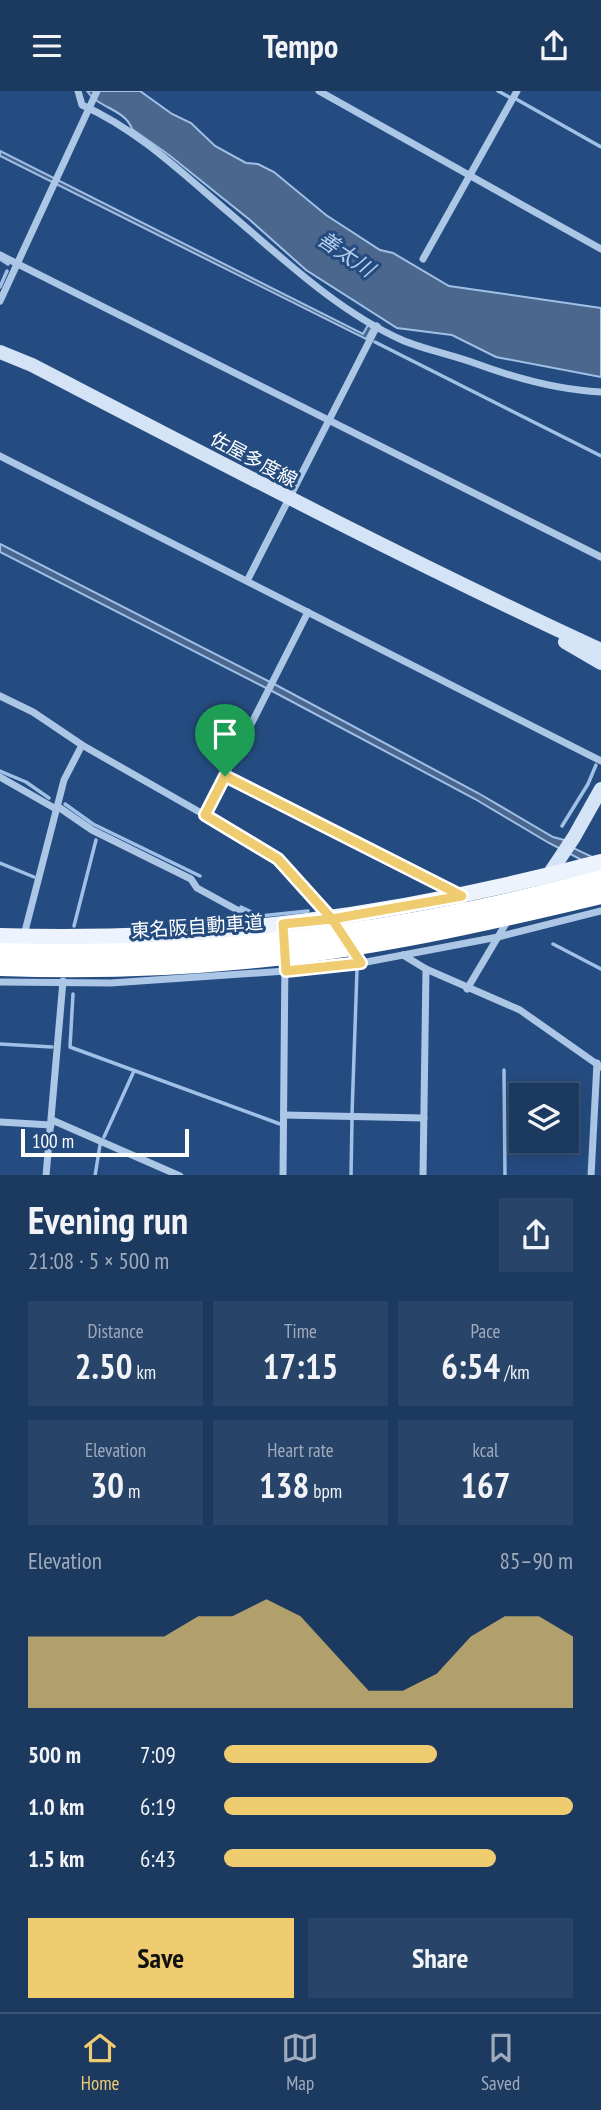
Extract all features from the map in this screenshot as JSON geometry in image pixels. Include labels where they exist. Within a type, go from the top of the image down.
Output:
[{"type":"highway","name":"東名阪自動車道","points":[[0,952],[149,951],[245,945],[334,934],[472,909],[597,869]]},
{"type":"highway","name":"東名阪自動車道","points":[[0,967],[47,969],[163,966],[297,954],[463,926],[601,895]]},
{"type":"main road","name":"佐屋多度線","points":[[0,352],[43,371],[492,600],[601,650]]},
{"type":"main road","name":"佐屋多度線","points":[[492,600],[601,663]]},
{"type":"main road","points":[[548,876],[601,789]]},
{"type":"main road","points":[[0,936],[148,936],[332,919],[462,896],[548,876],[597,869]]},
{"type":"street","points":[[0,301],[97,91]]},
{"type":"street","points":[[319,91],[601,249]]},
{"type":"street","points":[[423,259],[517,91]]},
{"type":"street","points":[[77,92],[82,105],[90,105],[138,136],[297,270],[340,303],[377,326],[402,340],[514,378],[566,389],[601,392]]},
{"type":"street","points":[[0,255],[601,557]]},
{"type":"street","points":[[247,581],[377,326]]},
{"type":"street","points":[[0,456],[601,761]]},
{"type":"street","points":[[205,815],[307,612]]},
{"type":"street","points":[[0,696],[33,712],[82,745],[278,859],[332,919],[361,963]]},
{"type":"street","points":[[23,937],[64,780],[82,745]]},
{"type":"street","points":[[225,776],[462,896]]},
{"type":"street","points":[[0,777],[92,830],[191,879],[197,888],[250,917],[259,927]]},
{"type":"street","points":[[467,989],[509,918],[548,876]]},
{"type":"street","points":[[0,982],[111,983],[361,963],[498,937],[601,911]]},
{"type":"street","points":[[283,924],[286,971],[283,1175]]},
{"type":"street","points":[[46,1175],[65,937]]},
{"type":"street","points":[[403,955],[467,989],[520,1010],[599,1065],[591,1175]]},
{"type":"street","points":[[423,1175],[426,969]]},
{"type":"street","points":[[284,1115],[424,1118]]},
{"type":"street","points":[[0,1122],[51,1122],[180,1175]]},
{"type":"water","name":"善太川","points":[[87,91],[140,91],[172,114],[191,123],[215,146],[246,163],[258,164],[274,172],[326,215],[380,250],[393,253],[449,286],[601,308],[601,377],[496,357],[452,335],[397,328],[306,270],[250,220],[132,129],[124,117]]},
{"type":"water","points":[[0,151],[363,334],[368,325],[372,328],[366,339],[0,156]]},
{"type":"water","points":[[0,544],[276,685],[478,793],[553,837],[564,840],[573,848],[601,861],[601,870],[475,799],[272,691],[0,552]]},
{"type":"waterway","points":[[498,91],[509,97]]},
{"type":"waterway","points":[[516,99],[601,147]]},
{"type":"waterway","points":[[0,259],[8,264]]},
{"type":"waterway","points":[[0,287],[7,271]]},
{"type":"waterway","points":[[375,342],[601,456]]},
{"type":"waterway","points":[[562,826],[588,784],[596,765]]},
{"type":"waterway","points":[[0,771],[26,782],[49,798]]},
{"type":"waterway","points":[[65,804],[93,824],[200,876]]},
{"type":"waterway","points":[[74,926],[96,840]]},
{"type":"waterway","points":[[0,863],[34,877]]},
{"type":"waterway","points":[[241,907],[260,916],[308,911]]},
{"type":"waterway","points":[[553,944],[601,969]]},
{"type":"waterway","points":[[352,1114],[357,970]]},
{"type":"waterway","points":[[73,994],[70,1047],[280,1124]]},
{"type":"waterway","points":[[0,1044],[52,1047]]},
{"type":"waterway","points":[[504,1070],[505,1175]]},
{"type":"waterway","points":[[104,1137],[134,1071]]},
{"type":"waterway","points":[[351,1175],[352,1120]]},
{"type":"waterway","points":[[95,1175],[100,1145]]},
{"type":"route","points":[[225,776],[205,815],[278,859],[332,919],[283,924],[286,971],[361,963],[332,919],[462,896],[225,776]]}]
